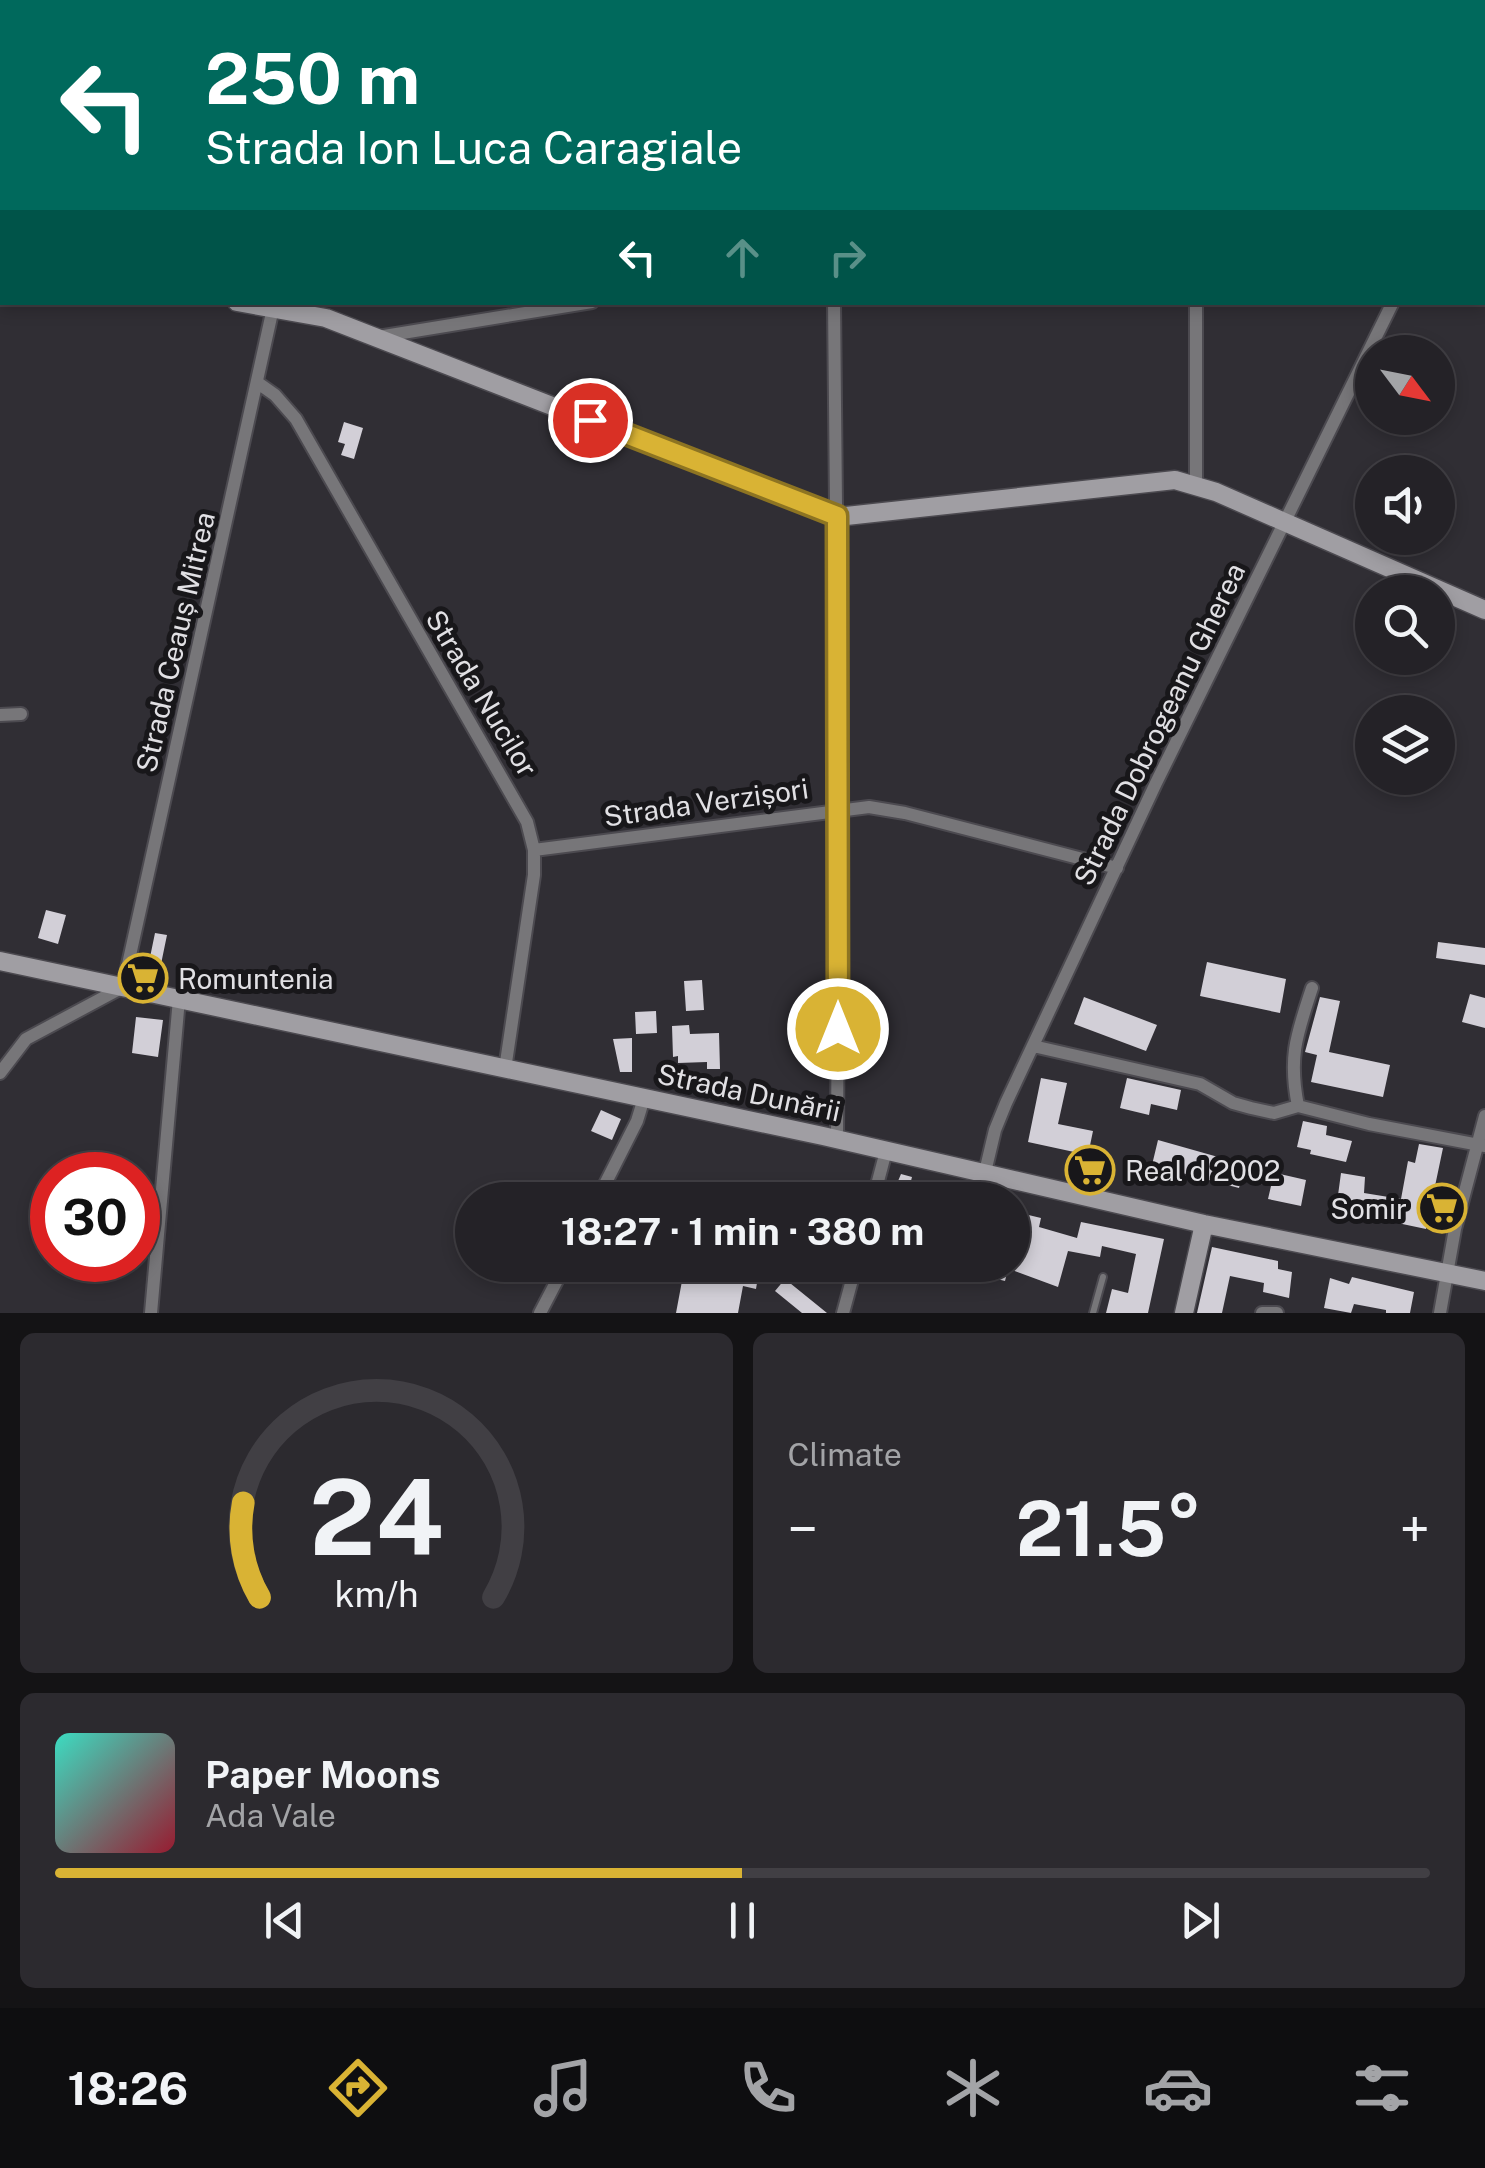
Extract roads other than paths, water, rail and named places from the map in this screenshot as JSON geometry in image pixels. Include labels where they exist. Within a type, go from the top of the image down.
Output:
[{"type":"main road","points":[[256,305],[326,318],[837,516],[1156,480],[1196,484],[1485,610]]},
{"type":"main road","name":"Strada Dunării","points":[[0,961],[837,1139],[1204,1224],[1485,1281]]},
{"type":"main road","points":[[1184,1313],[1204,1224]]},
{"type":"street","points":[[378,338],[574,305]]},
{"type":"street","points":[[834,305],[840,808],[837,1139]]},
{"type":"street","points":[[1196,305],[1196,484]]},
{"type":"street","name":"Strada Dobrogeanu Gherea","points":[[985,1172],[995,1130],[1033,1046],[1392,305]]},
{"type":"street","name":"Strada Ceauș Mitrea","points":[[123,987],[274,308]]},
{"type":"street","name":"Strada Nucilor","points":[[258,384],[275,395],[296,419],[527,822],[534,850],[534,875],[505,1068]]},
{"type":"street","points":[[0,715],[21,714]]},
{"type":"street","name":"Strada Verzișori","points":[[534,850],[869,807],[1117,868]]},
{"type":"street","points":[[0,1073],[26,1039],[123,987]]},
{"type":"street","points":[[1298,1106],[1292,1074],[1296,1036],[1312,988]]},
{"type":"street","points":[[152,1313],[179,999]]},
{"type":"street","points":[[1033,1046],[1200,1084],[1233,1103],[1251,1108],[1274,1112],[1298,1106],[1481,1145]]},
{"type":"street","points":[[606,1182],[637,1121],[644,1098]]},
{"type":"street","points":[[1440,1313],[1446,1273],[1481,1145],[1485,1116]]},
{"type":"street","points":[[878,1182],[886,1150]]},
{"type":"street","points":[[540,1313],[556,1282]]},
{"type":"street","points":[[843,1313],[851,1282]]},
{"type":"street","points":[[1262,1313],[1278,1313]]},
{"type":"lane","points":[[1093,1313],[1103,1276]]},
{"type":"place","name":"Romuntenia","points":[[143,978]]},
{"type":"place","name":"Real d 2002","points":[[1090,1170]]},
{"type":"place","name":"Somir","points":[[1442,1208]]}]
